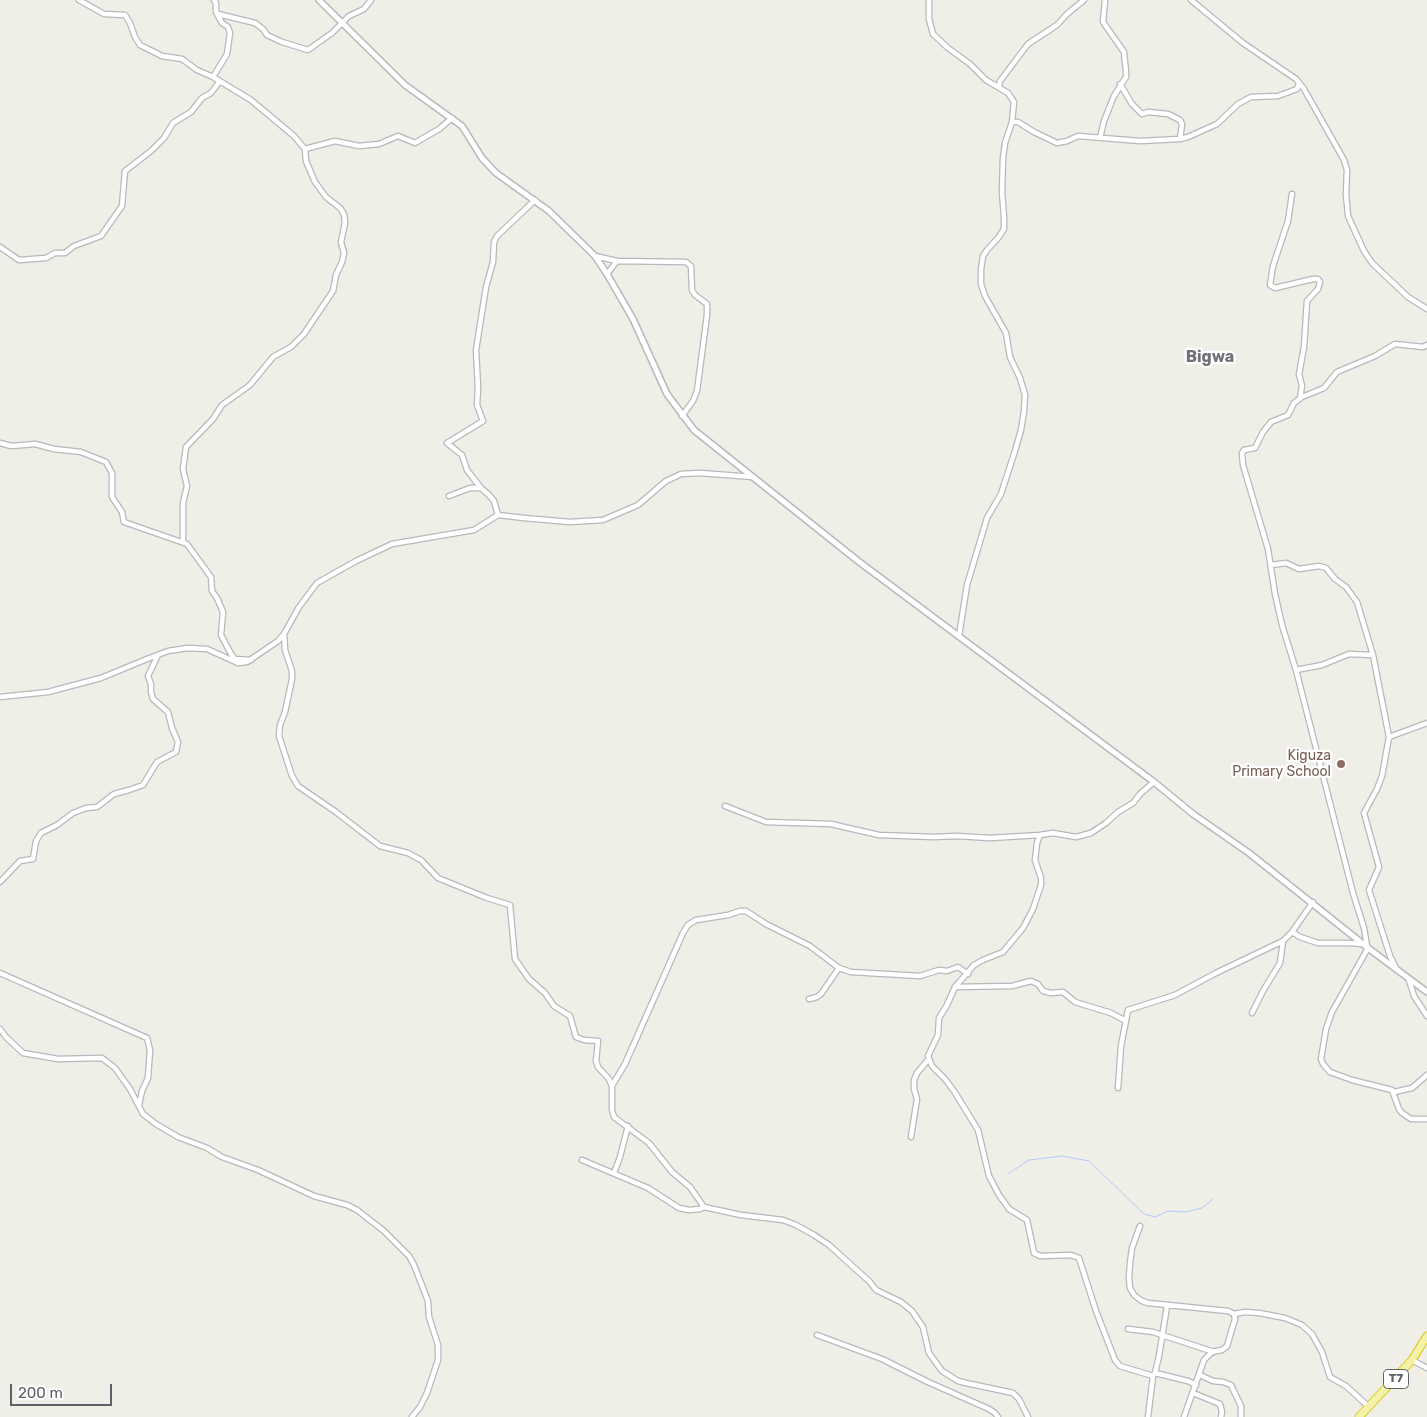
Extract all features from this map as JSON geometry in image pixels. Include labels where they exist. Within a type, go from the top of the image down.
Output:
[{"type":"highway","name":"T7","points":[[1359,1417],[1412,1360],[1427,1336]]},
{"type":"street","points":[[79,0],[104,14],[125,15],[140,45],[162,56],[182,59],[197,70],[213,77],[251,100],[294,136],[305,149],[306,161],[315,182],[326,197],[340,208],[344,214],[345,223],[340,244],[344,253],[343,261],[336,275],[333,290],[304,334],[291,347],[273,357],[250,385],[222,405],[213,419],[186,447],[183,468],[187,486],[183,502],[183,541]]},
{"type":"street","points":[[213,77],[227,54],[230,33],[229,28],[222,22],[215,11],[216,3],[214,0]]},
{"type":"street","points":[[319,0],[405,85],[464,128],[488,165],[504,180],[535,200],[595,256],[640,334],[666,394],[694,430],[858,561],[1154,782],[1193,814],[1249,853],[1409,980],[1427,992]]},
{"type":"street","points":[[218,14],[255,22],[264,29],[267,35],[308,50],[332,34],[349,16],[364,9],[371,0]]},
{"type":"street","points":[[929,0],[930,25],[934,34],[986,80],[1011,96],[1014,102],[1012,122],[1005,143],[1003,158],[1004,228],[983,256],[981,284],[985,296],[1006,333],[1009,354],[1025,395],[1024,411],[1022,430],[1001,494],[987,518],[967,585],[959,636]]},
{"type":"street","points":[[999,87],[1000,81],[1028,44],[1057,26],[1066,14],[1084,0]]},
{"type":"street","points":[[1100,138],[1106,115],[1120,84],[1126,76],[1124,52],[1104,22],[1105,0]]},
{"type":"street","points":[[1191,0],[1243,43],[1299,83],[1309,97],[1344,160],[1347,170],[1346,194],[1348,216],[1364,251],[1372,263],[1408,297],[1427,309]]},
{"type":"street","points":[[0,247],[19,260],[46,258],[55,253],[65,253],[74,246],[100,236],[122,206],[125,171],[152,151],[164,138],[173,123],[191,112],[202,98],[211,93],[220,81]]},
{"type":"street","points":[[1012,122],[1018,122],[1055,142],[1063,143],[1078,136],[1140,142],[1180,139],[1217,124],[1238,104],[1251,97],[1278,96],[1297,89],[1299,83]]},
{"type":"street","points":[[1120,84],[1132,104],[1142,114],[1148,112],[1168,114],[1180,120],[1182,124],[1180,139]]},
{"type":"street","points":[[305,149],[330,141],[358,146],[379,144],[398,136],[415,143],[439,129],[452,118]]},
{"type":"street","points":[[1292,194],[1288,221],[1273,266],[1270,285],[1275,288],[1306,280],[1318,279],[1320,282],[1318,289],[1307,301],[1304,347],[1299,374],[1302,386],[1300,398]]},
{"type":"street","points":[[498,515],[492,498],[480,488],[466,468],[463,456],[447,443],[483,421],[477,405],[476,346],[486,287],[493,262],[494,242],[497,236],[535,200]]},
{"type":"street","points":[[595,256],[617,260],[686,262],[691,266],[692,290],[695,295],[707,304],[707,315],[697,391],[693,401],[682,416]]},
{"type":"street","points":[[607,274],[617,260]]},
{"type":"street","points":[[1427,345],[1423,347],[1395,344],[1375,356],[1337,372],[1324,388],[1300,398],[1294,403],[1288,415],[1270,423],[1255,448],[1244,450],[1242,453],[1243,466],[1271,565],[1275,594],[1364,928],[1366,946],[1335,1006],[1326,1029],[1321,1059],[1330,1072],[1352,1080],[1390,1089],[1394,1092],[1402,1113],[1411,1119],[1427,1119]]},
{"type":"street","points":[[0,443],[11,446],[35,444],[54,449],[81,452],[106,462],[112,472],[112,497],[122,512],[125,524],[135,525],[187,544],[211,576],[212,591],[223,612],[221,635],[231,654],[235,659],[251,660]]},
{"type":"street","points":[[0,697],[48,692],[101,678],[175,650],[194,648],[217,652],[238,663],[245,663],[278,641],[311,590],[322,580],[385,546],[474,530],[498,515],[570,522],[603,520],[638,505],[666,481],[681,474],[700,473],[753,477]]},
{"type":"street","points":[[449,496],[470,488],[480,488]]},
{"type":"street","points":[[1271,565],[1286,563],[1299,569],[1319,566],[1326,568],[1335,579],[1346,587],[1357,602],[1373,655],[1389,737],[1382,776],[1364,813],[1379,867],[1369,890],[1390,956],[1396,968]]},
{"type":"street","points":[[284,634],[285,650],[292,671],[292,679],[285,712],[278,732],[296,784],[380,846],[408,852],[420,860],[438,878],[487,898],[510,905],[515,959],[529,979],[545,993],[554,1006],[570,1016],[576,1037],[584,1040],[598,1041],[597,1064],[608,1077],[612,1086],[612,1114],[649,1144],[672,1172],[690,1187],[704,1206],[783,1220],[796,1224],[814,1235],[829,1245],[876,1290],[909,1308],[923,1327],[928,1350],[942,1372],[958,1381],[1013,1393],[1019,1399],[1028,1417]]},
{"type":"street","points":[[1296,670],[1322,665],[1348,654],[1373,655]]},
{"type":"street","points":[[0,882],[20,861],[33,859],[36,841],[41,833],[57,825],[73,813],[86,808],[97,807],[114,794],[143,785],[157,762],[176,752],[178,742],[168,712],[153,699],[148,676],[158,655]]},
{"type":"street","points":[[1389,737],[1427,723]]},
{"type":"street","points":[[725,806],[766,822],[831,824],[879,835],[990,838],[1052,833],[1076,837],[1090,833],[1133,803],[1154,782]]},
{"type":"street","points":[[910,1137],[917,1099],[914,1080],[917,1073],[928,1060],[939,1032],[939,1018],[955,987],[974,965],[1003,952],[1023,928],[1033,909],[1041,885],[1036,860],[1037,843],[1040,835]]},
{"type":"street","points":[[1118,1088],[1121,1046],[1128,1010],[1175,994],[1283,942],[1313,902]]},
{"type":"street","points":[[612,1086],[625,1064],[684,932],[691,922],[746,911],[766,924],[810,946],[839,968],[851,972],[920,976],[958,967],[968,974]]},
{"type":"street","points":[[1292,932],[1318,943],[1348,943],[1366,946]]},
{"type":"street","points":[[1252,1012],[1262,991],[1280,963],[1283,942]]},
{"type":"street","points":[[809,999],[821,994],[839,968]]},
{"type":"street","points":[[0,973],[147,1038],[150,1050],[148,1078],[138,1106]]},
{"type":"street","points":[[1409,980],[1414,996],[1427,1016]]},
{"type":"street","points":[[955,987],[1012,986],[1031,981],[1038,984],[1044,991],[1051,993],[1063,992],[1075,1002],[1111,1013],[1126,1021]]},
{"type":"street","points":[[0,1029],[23,1053],[58,1060],[102,1058],[115,1068],[130,1089],[143,1114],[152,1121],[190,1142],[207,1148],[222,1158],[258,1170],[314,1196],[342,1203],[357,1210],[384,1231],[409,1256],[414,1265],[428,1301],[429,1317],[437,1340],[437,1364],[423,1402],[412,1417]]},
{"type":"street","points":[[928,1060],[950,1085],[978,1130],[989,1176],[1009,1209],[1027,1220],[1034,1253],[1040,1256],[1071,1255],[1079,1258],[1096,1311],[1117,1364],[1129,1369],[1188,1381],[1196,1385]]},
{"type":"street","points":[[1394,1092],[1412,1088],[1427,1075]]},
{"type":"street","points":[[614,1173],[628,1126]]},
{"type":"street","points":[[582,1160],[648,1188],[680,1208],[689,1210],[700,1209],[704,1206]]},
{"type":"street","points":[[1140,1226],[1132,1248],[1129,1278],[1130,1288],[1134,1296],[1142,1301],[1167,1306],[1228,1311],[1234,1314],[1245,1312],[1259,1313],[1285,1318],[1302,1325],[1312,1334],[1322,1352],[1330,1377],[1346,1386],[1369,1407]]},
{"type":"street","points":[[1148,1417],[1167,1306]]},
{"type":"street","points":[[1184,1417],[1204,1360],[1208,1355],[1225,1349],[1227,1346],[1232,1332],[1234,1314]]},
{"type":"street","points":[[1128,1329],[1153,1332],[1214,1352]]},
{"type":"street","points":[[817,1334],[882,1360],[989,1409],[998,1417]]},
{"type":"street","points":[[1412,1360],[1427,1368]]},
{"type":"street","points":[[1200,1374],[1213,1381],[1231,1385],[1241,1406],[1241,1417]]},
{"type":"street","points":[[1193,1393],[1220,1404],[1221,1417]]},
{"type":"waterway","points":[[1008,1174],[1029,1160],[1062,1156],[1089,1161],[1144,1214],[1155,1217],[1168,1211],[1185,1212],[1202,1208],[1213,1199]]},
{"type":"place","name":"Kiguza Primary School","points":[[1341,764]]},
{"type":"district","name":"Bigwa","points":[[1210,357]]}]
